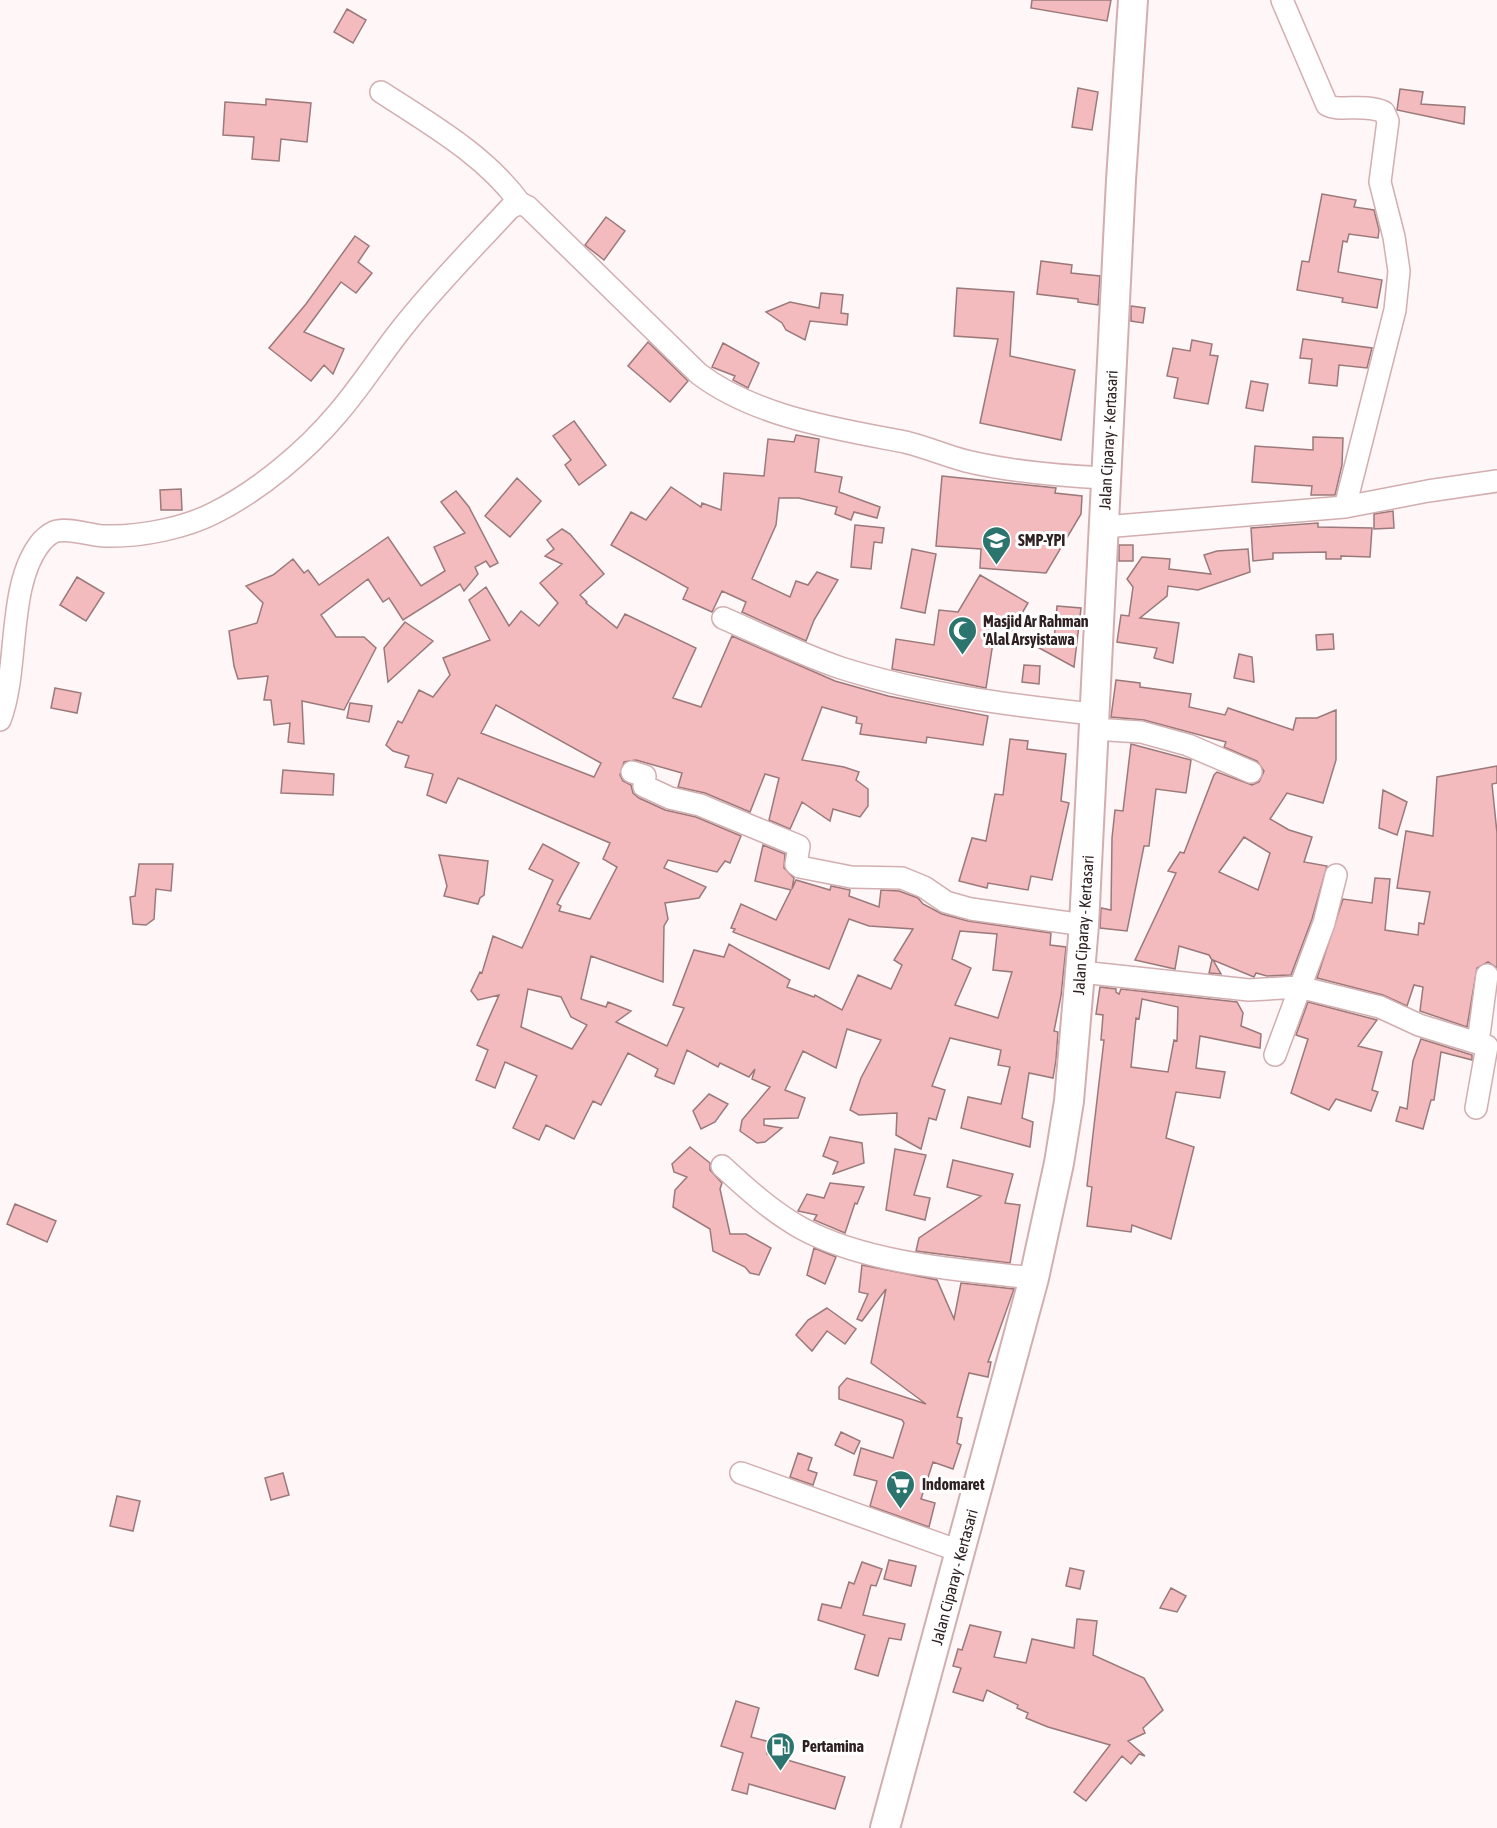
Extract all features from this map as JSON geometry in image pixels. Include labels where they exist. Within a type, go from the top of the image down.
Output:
[{"type":"main road","name":"Jalan Ciparay - Kertasari","points":[[885,1828],[962,1552],[1034,1278],[1065,1122],[1084,925],[1120,180],[1133,0]]},
{"type":"street","points":[[1282,0],[1327,105],[1336,109],[1355,106],[1371,108],[1384,112],[1388,121],[1380,182],[1394,237],[1399,271],[1395,310],[1345,507]]},
{"type":"street","points":[[381,92],[443,133],[477,159],[699,374],[730,396],[828,428],[907,443],[967,462],[1063,477],[1107,478]]},
{"type":"street","points":[[0,720],[9,690],[18,605],[27,569],[42,541],[54,532],[70,530],[104,536],[156,530],[215,513],[245,494],[310,443],[338,413],[407,321],[510,208],[520,203]]},
{"type":"street","points":[[1104,527],[1345,507],[1497,481]]},
{"type":"street","points":[[723,618],[831,664],[916,688],[1141,732],[1188,745],[1251,772]]},
{"type":"street","points":[[632,772],[645,776],[644,786],[670,798],[700,805],[799,846],[796,864],[800,867],[852,877],[902,878],[924,887],[946,902],[971,909],[1084,925]]},
{"type":"street","points":[[1275,1054],[1324,923],[1336,875]]},
{"type":"street","points":[[1081,972],[1249,990],[1299,987],[1380,1007],[1419,1025],[1487,1046],[1476,1108]]},
{"type":"street","points":[[1478,1043],[1487,975]]},
{"type":"street","points":[[722,1166],[760,1201],[803,1228],[862,1251],[924,1266],[1034,1278]]},
{"type":"street","points":[[741,1473],[962,1552]]},
{"type":"building","points":[[1032,0],[1111,0],[1107,21],[1031,8]]},
{"type":"building","points":[[347,9],[366,20],[353,43],[334,32]]},
{"type":"building","points":[[1078,88],[1098,92],[1092,130],[1072,127]]},
{"type":"building","points":[[1400,89],[1423,92],[1421,104],[1465,107],[1464,124],[1397,110]]},
{"type":"building","points":[[266,99],[311,103],[307,142],[281,139],[279,161],[252,159],[254,137],[223,135],[225,102],[266,105]]},
{"type":"building","points":[[1322,194],[1356,200],[1354,207],[1374,210],[1379,230],[1378,238],[1349,234],[1347,242],[1343,241],[1338,272],[1382,280],[1377,308],[1342,302],[1343,298],[1297,290],[1302,261],[1309,262]]},
{"type":"building","points":[[606,217],[625,231],[604,260],[585,245]]},
{"type":"building","points":[[355,236],[369,246],[358,262],[372,273],[356,293],[341,282],[304,332],[344,349],[333,374],[324,365],[311,381],[269,348],[306,304]]},
{"type":"building","points":[[1041,261],[1072,265],[1071,273],[1100,276],[1098,305],[1078,302],[1078,299],[1037,294]]},
{"type":"building","points":[[957,288],[1014,292],[1010,356],[1075,370],[1061,440],[980,423],[998,339],[954,336]]},
{"type":"building","points":[[821,293],[843,295],[841,313],[848,314],[847,325],[810,321],[805,340],[786,330],[782,323],[766,312],[790,302],[819,308]]},
{"type":"building","points":[[1131,306],[1145,308],[1143,323],[1131,321]]},
{"type":"building","points":[[1303,339],[1372,348],[1367,368],[1339,365],[1337,386],[1309,383],[1312,359],[1300,358]]},
{"type":"building","points":[[1192,340],[1212,344],[1210,355],[1218,356],[1208,404],[1174,398],[1178,378],[1167,376],[1173,348],[1190,351]]},
{"type":"building","points":[[648,342],[688,381],[670,402],[628,366]]},
{"type":"building","points":[[723,343],[759,363],[748,388],[733,380],[735,376],[712,367]]},
{"type":"building","points":[[1251,381],[1268,384],[1263,411],[1246,408]]},
{"type":"building","points":[[574,421],[606,465],[579,485],[565,465],[571,460],[553,436]]},
{"type":"building","points":[[796,435],[819,439],[815,472],[842,477],[839,492],[880,507],[877,518],[854,512],[851,520],[835,514],[837,507],[799,498],[779,498],[776,525],[752,579],[790,597],[796,581],[808,585],[817,572],[838,580],[814,620],[806,641],[742,612],[746,602],[722,591],[712,612],[683,599],[688,588],[611,545],[631,512],[646,520],[671,487],[701,507],[702,503],[721,510],[724,473],[764,476],[768,439],[794,442]]},
{"type":"building","points":[[1313,437],[1343,438],[1342,465],[1335,495],[1311,495],[1312,486],[1252,482],[1255,446],[1313,450]]},
{"type":"building","points":[[942,476],[1056,488],[1055,493],[1082,496],[1081,514],[1046,573],[980,568],[981,549],[936,546]]},
{"type":"building","points":[[517,478],[541,501],[510,537],[485,516]]},
{"type":"building","points":[[181,489],[182,510],[161,510],[160,490]]},
{"type":"building","points":[[456,491],[469,507],[498,563],[490,567],[486,561],[475,567],[478,574],[464,591],[460,584],[403,620],[389,598],[383,602],[368,579],[321,615],[336,637],[364,637],[376,648],[344,710],[302,701],[304,744],[288,742],[290,723],[274,725],[271,700],[264,700],[268,676],[238,679],[234,666],[229,631],[257,623],[263,603],[246,586],[273,575],[293,559],[304,573],[308,570],[319,585],[388,537],[421,586],[445,571],[434,547],[465,533],[441,502]]},
{"type":"building","points":[[1393,511],[1394,528],[1374,529],[1374,514]]},
{"type":"building","points":[[1318,523],[1318,527],[1372,528],[1370,557],[1341,556],[1341,559],[1326,559],[1326,552],[1273,553],[1273,559],[1253,561],[1251,528]]},
{"type":"building","points":[[855,525],[884,528],[882,543],[874,542],[871,569],[851,567]]},
{"type":"building","points":[[562,529],[570,534],[604,574],[580,595],[586,603],[617,628],[625,614],[696,648],[673,698],[701,707],[732,636],[835,681],[888,696],[988,716],[983,745],[927,737],[926,743],[860,734],[862,724],[856,723],[857,717],[822,707],[802,760],[844,767],[859,772],[856,780],[868,789],[868,806],[860,817],[833,809],[830,821],[802,802],[790,829],[769,820],[779,778],[765,774],[750,812],[705,793],[678,787],[682,773],[636,760],[624,762],[620,775],[623,781],[631,785],[633,793],[639,798],[665,810],[696,817],[741,836],[730,863],[725,861],[717,872],[668,860],[664,868],[706,887],[699,898],[665,903],[668,919],[664,926],[663,982],[591,956],[581,999],[606,1007],[608,1002],[631,1011],[616,1022],[667,1046],[684,1008],[673,1005],[694,950],[724,957],[729,944],[790,980],[787,987],[814,997],[815,995],[842,1010],[858,975],[891,989],[902,965],[894,960],[913,929],[869,926],[849,919],[829,969],[733,932],[735,929],[731,928],[741,904],[776,920],[791,890],[755,881],[763,845],[785,854],[784,868],[794,878],[792,889],[796,880],[830,890],[831,886],[850,890],[849,896],[879,907],[881,890],[899,891],[918,898],[923,904],[942,914],[968,921],[1051,933],[1050,945],[1066,947],[1061,996],[1054,1031],[1058,1032],[1056,1060],[1053,1078],[1029,1073],[1022,1118],[1033,1122],[1030,1147],[961,1128],[968,1097],[1001,1104],[1010,1067],[998,1065],[1001,1050],[950,1038],[932,1086],[945,1090],[936,1120],[929,1118],[921,1149],[896,1135],[897,1113],[859,1115],[850,1110],[861,1078],[881,1040],[847,1029],[836,1068],[803,1051],[785,1090],[805,1098],[798,1118],[764,1119],[764,1125],[782,1128],[765,1142],[757,1143],[740,1131],[742,1120],[770,1087],[752,1079],[755,1069],[749,1077],[720,1063],[718,1067],[687,1050],[674,1084],[655,1076],[658,1069],[628,1053],[601,1105],[593,1101],[574,1139],[546,1125],[539,1140],[513,1128],[537,1076],[505,1062],[495,1088],[476,1080],[488,1050],[477,1045],[499,995],[478,1000],[471,991],[480,972],[482,973],[493,936],[522,948],[553,880],[529,869],[543,844],[579,863],[557,904],[561,906],[559,911],[590,919],[617,867],[603,859],[610,843],[458,778],[446,803],[427,795],[433,774],[405,767],[409,756],[393,751],[386,745],[398,721],[402,723],[419,690],[433,697],[450,675],[443,658],[490,640],[469,600],[486,587],[509,626],[521,611],[539,626],[558,603],[540,583],[562,564],[545,556],[554,549],[547,540]],"holes":[[[496,705],[601,763],[594,777],[481,733]],[[960,931],[997,934],[993,970],[1012,972],[998,1018],[955,1005],[971,968],[952,959]],[[528,989],[561,997],[571,1017],[587,1025],[572,1049],[521,1027]]]},
{"type":"building","points":[[1119,545],[1133,545],[1133,561],[1119,561]]},
{"type":"building","points":[[912,549],[936,554],[925,613],[901,608]]},
{"type":"building","points":[[1248,549],[1250,572],[1198,590],[1168,586],[1167,596],[1140,618],[1179,623],[1173,663],[1154,658],[1157,648],[1117,642],[1121,615],[1129,616],[1133,587],[1127,579],[1142,557],[1170,559],[1169,569],[1211,574],[1204,555],[1217,551]]},
{"type":"building","name":"Masjid Ar Rahman 'Alal Arsyistawa","points":[[980,575],[1028,603],[1011,632],[996,623],[986,688],[892,669],[896,639],[934,645],[939,610],[958,612]]},
{"type":"building","points":[[77,577],[104,593],[86,621],[60,605]]},
{"type":"building","points":[[1057,606],[1081,608],[1074,667],[1021,638],[1054,641]]},
{"type":"building","points":[[405,622],[433,641],[388,682],[384,648]]},
{"type":"building","points":[[1333,634],[1334,649],[1317,650],[1316,635]]},
{"type":"building","points":[[1239,654],[1252,657],[1254,682],[1234,678]]},
{"type":"building","points":[[1024,665],[1040,666],[1039,684],[1022,682]]},
{"type":"building","points":[[1116,680],[1140,683],[1140,687],[1191,694],[1189,707],[1225,715],[1228,708],[1293,730],[1296,718],[1317,718],[1336,710],[1336,760],[1323,803],[1287,793],[1270,819],[1289,830],[1312,837],[1304,862],[1327,866],[1312,919],[1291,975],[1267,976],[1256,973],[1254,977],[1213,960],[1221,974],[1209,973],[1212,960],[1209,955],[1179,946],[1175,969],[1135,960],[1176,873],[1168,871],[1180,852],[1184,853],[1214,775],[1217,772],[1252,785],[1259,782],[1264,771],[1257,761],[1224,747],[1226,742],[1144,720],[1111,717]],"holes":[[[1244,837],[1270,853],[1258,890],[1219,872]]]},
{"type":"building","points":[[55,688],[81,693],[77,713],[51,708]]},
{"type":"building","points":[[350,703],[372,706],[369,722],[347,718]]},
{"type":"building","points":[[1010,739],[1028,741],[1027,749],[1066,754],[1061,801],[1069,803],[1052,880],[1031,876],[1028,890],[988,883],[987,888],[959,881],[972,838],[986,841],[995,794],[1003,795]]},
{"type":"building","points":[[1131,744],[1191,760],[1186,793],[1156,789],[1149,846],[1144,846],[1127,931],[1100,928],[1101,908],[1111,910],[1112,838],[1115,810],[1123,811]]},
{"type":"building","points":[[1497,766],[1497,783],[1492,784],[1497,833],[1497,968],[1488,962],[1477,968],[1467,1027],[1420,1011],[1423,987],[1414,985],[1407,1006],[1383,995],[1317,978],[1343,899],[1372,903],[1375,878],[1390,879],[1385,930],[1418,935],[1419,923],[1424,924],[1430,892],[1397,888],[1406,831],[1433,836],[1437,777]]},
{"type":"building","points":[[283,770],[334,774],[333,795],[281,793]]},
{"type":"building","points":[[1383,790],[1407,802],[1397,835],[1379,828]]},
{"type":"building","points":[[439,855],[488,861],[484,895],[478,904],[444,896],[447,886]]},
{"type":"building","points":[[139,864],[173,864],[171,891],[156,889],[154,919],[146,925],[133,924],[130,897],[135,896]]},
{"type":"building","points":[[1100,987],[1116,989],[1119,994],[1121,989],[1237,1002],[1243,1013],[1241,1026],[1261,1034],[1260,1048],[1200,1036],[1196,1068],[1225,1072],[1220,1098],[1176,1092],[1166,1138],[1194,1147],[1171,1239],[1132,1225],[1131,1232],[1087,1226],[1092,1187],[1087,1186],[1104,1040],[1101,1040],[1103,1015],[1096,1014]],"holes":[[[1142,999],[1178,1007],[1177,1041],[1174,1040],[1168,1072],[1131,1067],[1136,1018],[1139,1019]]]},
{"type":"building","points":[[1308,1002],[1377,1020],[1358,1046],[1382,1052],[1372,1090],[1378,1092],[1371,1111],[1336,1099],[1329,1110],[1291,1093],[1308,1039],[1296,1035]]},
{"type":"building","points":[[1421,1039],[1472,1055],[1472,1060],[1441,1052],[1434,1100],[1431,1100],[1423,1129],[1396,1121],[1400,1107],[1407,1109],[1413,1061]]},
{"type":"building","points":[[709,1094],[728,1104],[715,1122],[701,1129],[693,1111]]},
{"type":"building","points":[[830,1137],[862,1143],[864,1163],[833,1174],[838,1162],[823,1156]]},
{"type":"building","points":[[690,1147],[710,1163],[710,1170],[722,1183],[720,1189],[730,1234],[746,1234],[771,1248],[759,1275],[750,1273],[745,1267],[713,1251],[710,1229],[673,1207],[675,1190],[687,1177],[674,1172],[672,1164]]},
{"type":"building","points":[[895,1149],[926,1155],[914,1195],[930,1198],[925,1220],[886,1210]]},
{"type":"building","points":[[953,1160],[1013,1174],[1005,1203],[1020,1205],[1010,1263],[916,1251],[919,1238],[981,1196],[947,1187]]},
{"type":"building","points":[[830,1183],[864,1187],[857,1204],[855,1203],[845,1233],[814,1220],[817,1215],[798,1211],[807,1194],[824,1198]]},
{"type":"building","points":[[15,1204],[56,1221],[47,1242],[7,1224]]},
{"type":"building","points":[[814,1248],[836,1257],[825,1284],[807,1275]]},
{"type":"building","points":[[862,1265],[937,1280],[954,1319],[961,1283],[1014,1289],[988,1362],[991,1362],[988,1377],[969,1373],[957,1417],[962,1418],[957,1443],[961,1445],[953,1469],[933,1462],[921,1499],[935,1503],[929,1527],[870,1506],[877,1481],[854,1475],[861,1448],[893,1458],[904,1423],[902,1420],[839,1399],[839,1387],[847,1378],[926,1404],[871,1363],[886,1289],[862,1321],[857,1319],[868,1294],[859,1292]]},
{"type":"building","points":[[827,1308],[856,1329],[845,1344],[827,1331],[812,1351],[796,1335],[808,1320]]},
{"type":"building","points":[[841,1432],[860,1441],[854,1454],[835,1445]]},
{"type":"building","points":[[798,1453],[812,1458],[808,1470],[817,1473],[813,1485],[790,1477]]},
{"type":"building","points":[[283,1473],[289,1495],[271,1500],[265,1478]]},
{"type":"building","points":[[117,1496],[140,1501],[133,1531],[110,1526]]},
{"type":"building","points":[[889,1560],[916,1566],[911,1586],[884,1579]]},
{"type":"building","points":[[862,1562],[882,1569],[876,1586],[871,1585],[863,1615],[905,1624],[901,1640],[889,1638],[878,1676],[855,1669],[865,1635],[818,1620],[822,1604],[841,1608],[849,1582],[854,1584]]},
{"type":"building","points":[[1070,1568],[1084,1571],[1080,1589],[1066,1586]]},
{"type":"building","points":[[1171,1588],[1186,1596],[1177,1612],[1160,1608]]},
{"type":"building","points":[[1077,1619],[1097,1621],[1093,1655],[1144,1678],[1163,1710],[1143,1728],[1145,1733],[1128,1741],[1145,1756],[1139,1754],[1131,1764],[1122,1756],[1086,1801],[1074,1792],[1110,1745],[1048,1727],[1026,1718],[1028,1713],[1017,1708],[1018,1705],[987,1690],[983,1701],[953,1692],[961,1668],[953,1666],[958,1649],[962,1650],[970,1625],[1001,1632],[994,1657],[1026,1663],[1032,1639],[1074,1648]]},
{"type":"building","name":"Pertamina","points":[[736,1701],[759,1708],[751,1737],[770,1742],[767,1754],[845,1777],[835,1809],[749,1784],[747,1794],[732,1790],[743,1753],[721,1746]]},
{"type":"place","name":"SMP-YPI","points":[[997,566]]},
{"type":"place","name":"Masjid Ar Rahman 'Alal Arsyistawa","points":[[962,656]]},
{"type":"place","name":"Indomaret","points":[[901,1510]]},
{"type":"place","name":"Pertamina","points":[[781,1772]]}]
